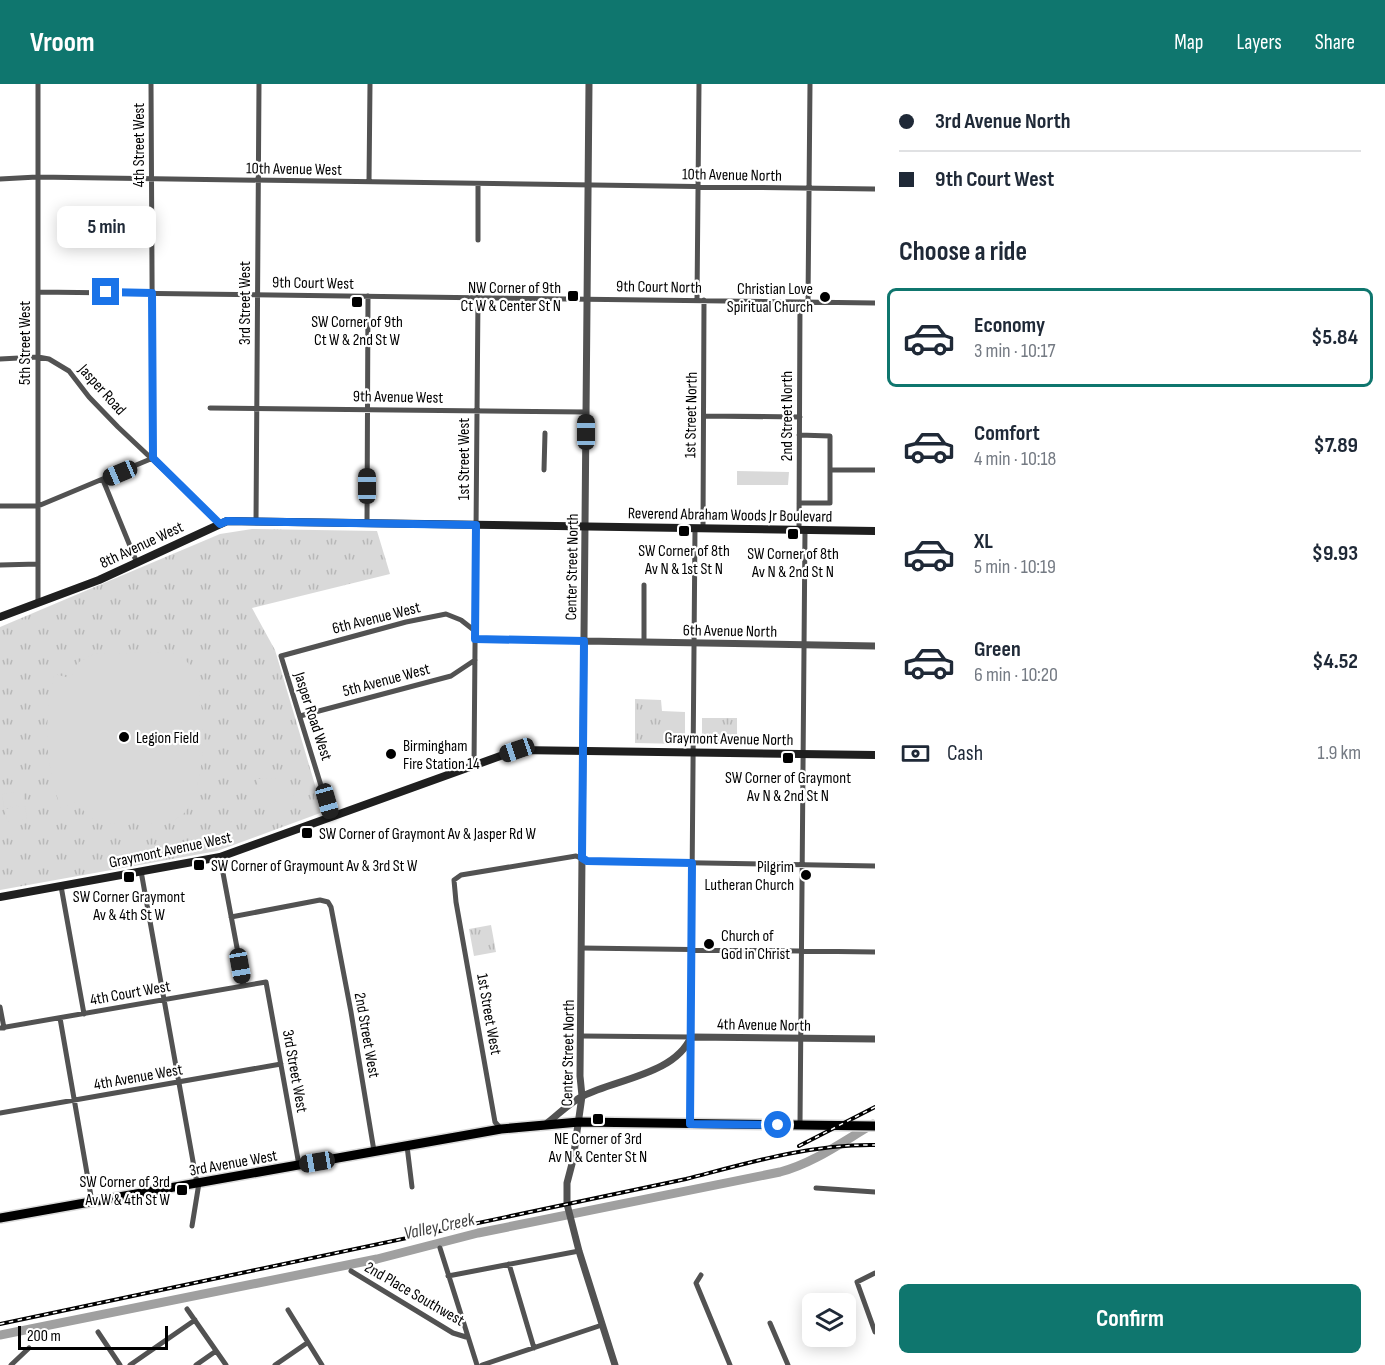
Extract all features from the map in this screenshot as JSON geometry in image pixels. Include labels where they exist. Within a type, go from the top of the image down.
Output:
[{"type":"main road","name":"8th Avenue West","points":[[0,617],[99,580],[227,521],[585,527]]},
{"type":"main road","name":"Reverend Abraham Woods Jr Boulevard","points":[[585,527],[875,531]]},
{"type":"main road","name":"Graymont Avenue West","points":[[0,897],[220,857],[517,750],[583,751]]},
{"type":"main road","name":"Graymont Avenue North","points":[[583,751],[875,755]]},
{"type":"main road","name":"3rd Avenue West","points":[[0,1218],[501,1129],[546,1124],[579,1122],[875,1126]]},
{"type":"street","name":"5th Street West","points":[[38,84],[38,603]]},
{"type":"street","name":"4th Street West","points":[[151,84],[153,458]]},
{"type":"street","name":"3rd Street West","points":[[256,522],[259,84]]},
{"type":"street","points":[[369,182],[370,84]]},
{"type":"street","name":"Center Street North","points":[[589,84],[581,948],[582,1096],[567,1183],[567,1207],[615,1365]]},
{"type":"street","name":"1st Street North","points":[[690,1124],[694,643],[704,416],[698,187],[699,84]]},
{"type":"street","points":[[808,302],[810,84]]},
{"type":"street","name":"10th Avenue West","points":[[0,179],[37,177],[588,186]]},
{"type":"street","points":[[478,184],[478,240]]},
{"type":"street","name":"10th Avenue North","points":[[588,186],[875,189]]},
{"type":"street","name":"9th Court West","points":[[38,291],[587,299]]},
{"type":"street","points":[[367,524],[369,296]]},
{"type":"street","name":"1st Street West","points":[[474,765],[478,297]]},
{"type":"street","name":"9th Court North","points":[[587,299],[875,303]]},
{"type":"street","name":"2nd Street North","points":[[800,302],[799,503],[802,530],[804,645],[800,1125]]},
{"type":"street","points":[[0,359],[38,357]]},
{"type":"street","name":"Jasper Road","points":[[38,357],[50,359],[69,371],[111,419],[220,524]]},
{"type":"street","name":"9th Avenue West","points":[[210,408],[586,412]]},
{"type":"street","points":[[704,416],[800,417]]},
{"type":"street","points":[[544,470],[545,433]]},
{"type":"street","points":[[799,503],[830,503],[831,436],[800,435]]},
{"type":"street","points":[[0,506],[38,506],[153,458]]},
{"type":"street","points":[[830,470],[875,470]]},
{"type":"street","points":[[103,480],[137,563]]},
{"type":"street","points":[[0,565],[38,564]]},
{"type":"street","points":[[644,585],[644,642]]},
{"type":"street","name":"6th Avenue West","points":[[281,656],[406,622],[446,614],[461,620],[475,631]]},
{"type":"street","points":[[475,639],[584,641]]},
{"type":"street","name":"6th Avenue North","points":[[584,641],[875,646]]},
{"type":"street","name":"Jasper Road West","points":[[281,656],[331,818]]},
{"type":"street","name":"5th Avenue West","points":[[300,716],[451,676],[475,660]]},
{"type":"street","name":"1st Street West","points":[[501,1129],[495,1122],[456,903],[454,880],[461,875],[576,856],[582,858]]},
{"type":"street","points":[[220,857],[244,985]]},
{"type":"street","points":[[582,858],[587,861],[875,866]]},
{"type":"street","points":[[141,871],[178,1082],[196,1178],[199,1183],[192,1226]]},
{"type":"street","points":[[61,885],[84,1014]]},
{"type":"street","name":"2nd Street West","points":[[231,917],[320,900],[328,902],[334,924],[374,1151]]},
{"type":"street","points":[[581,948],[875,952]]},
{"type":"street","name":"3rd Street West","points":[[266,982],[299,1165]]},
{"type":"street","name":"4th Court West","points":[[2,1028],[266,982]]},
{"type":"street","points":[[0,1007],[2,1028]]},
{"type":"street","points":[[60,1018],[92,1202]]},
{"type":"street","name":"4th Avenue North","points":[[581,1036],[875,1039]]},
{"type":"street","points":[[546,1124],[582,1096],[664,1065],[682,1052],[691,1036]]},
{"type":"street","name":"4th Avenue West","points":[[0,1113],[281,1064]]},
{"type":"street","points":[[406,1146],[412,1187]]},
{"type":"street","points":[[816,1188],[875,1192]]},
{"type":"street","points":[[440,1248],[466,1337],[477,1365]]},
{"type":"street","points":[[448,1276],[579,1251]]},
{"type":"street","points":[[509,1264],[534,1348]]},
{"type":"street","name":"2nd Place Southwest","points":[[351,1271],[453,1333],[466,1337]]},
{"type":"street","points":[[875,1273],[856,1282],[875,1332]]},
{"type":"street","points":[[701,1275],[696,1283],[730,1365]]},
{"type":"street","points":[[188,1309],[225,1365]]},
{"type":"street","points":[[288,1310],[322,1365]]},
{"type":"street","points":[[130,1365],[195,1320]]},
{"type":"street","points":[[770,1323],[788,1365]]},
{"type":"street","points":[[482,1365],[602,1325]]},
{"type":"street","points":[[98,1332],[120,1365]]},
{"type":"street","points":[[275,1365],[307,1343]]},
{"type":"street","points":[[11,1365],[29,1348]]},
{"type":"street","points":[[196,1365],[216,1351]]},
{"type":"green space","points":[[737,471],[789,472],[788,485],[737,485]]},
{"type":"green space","points":[[252,529],[377,531],[390,574],[252,608],[275,650],[323,812],[217,851],[0,890],[0,627],[220,534]]},
{"type":"green space","name":"Legion Field","points":[[163,652],[177,655],[188,663],[195,676],[200,694],[203,741],[201,765],[197,787],[190,805],[181,816],[156,823],[105,823],[87,815],[77,801],[61,808],[51,775],[47,742],[48,708],[54,674],[70,678],[79,662],[94,654]]},
{"type":"green space","points":[[635,699],[661,700],[662,711],[685,712],[685,744],[635,743]]},
{"type":"green space","points":[[702,718],[737,718],[737,744],[702,744]]},
{"type":"green space","points":[[280,778],[280,793],[293,792],[294,807],[270,807],[270,793],[258,793],[258,779]]},
{"type":"green space","points":[[23,791],[24,804],[4,807],[2,794]]},
{"type":"green space","points":[[25,806],[27,819],[7,822],[5,809]]},
{"type":"green space","points":[[491,925],[496,952],[474,956],[469,929]]},
{"type":"waterway","name":"Valley Creek","points":[[0,1335],[377,1259],[478,1233],[780,1172],[816,1158],[873,1124]]},
{"type":"railway","points":[[799,1146],[875,1107]]},
{"type":"railway","points":[[0,1324],[686,1179],[803,1151],[875,1145]]},
{"type":"place","name":"NW Corner of 9th Ct W & Center St N","points":[[573,296]]},
{"type":"place","name":"Christian Love Spiritual Church","points":[[825,297]]},
{"type":"place","name":"SW Corner of 9th Ct W & 2nd St W","points":[[357,302]]},
{"type":"place","name":"SW Corner of 8th Av N & 1st St N","points":[[684,531]]},
{"type":"place","name":"SW Corner of 8th Av N & 2nd St N","points":[[793,534]]},
{"type":"place","name":"Legion Field","points":[[124,737]]},
{"type":"place","name":"Birmingham Fire Station 14","points":[[391,754]]},
{"type":"place","name":"SW Corner of Graymont Av N & 2nd St N","points":[[788,758]]},
{"type":"place","name":"SW Corner of Graymont Av & Jasper Rd W","points":[[307,833]]},
{"type":"place","name":"SW Corner of Graymount Av & 3rd St W","points":[[199,865]]},
{"type":"place","name":"Pilgrim Lutheran Church","points":[[806,875]]},
{"type":"place","name":"SW Corner Graymont Av & 4th St W","points":[[129,877]]},
{"type":"place","name":"Church of God in Christ","points":[[709,944]]},
{"type":"place","name":"NE Corner of 3rd Av N & Center St N","points":[[598,1119]]},
{"type":"place","name":"SW Corner of 3rd Av W & 4th St W","points":[[182,1190]]},
{"type":"route","points":[[106,292],[152,293],[153,458],[220,524],[227,521],[476,525],[475,639],[584,641],[582,858],[587,861],[692,863],[690,1124],[778,1125]]}]
